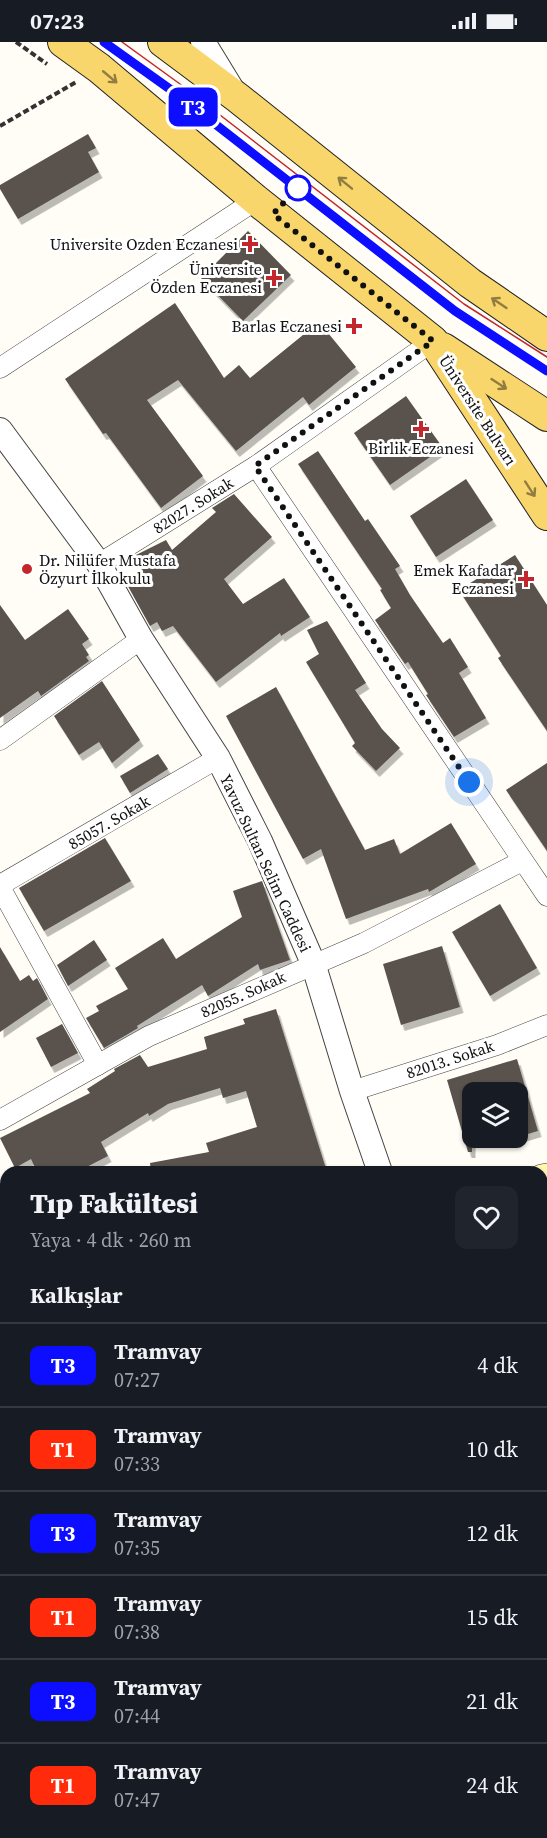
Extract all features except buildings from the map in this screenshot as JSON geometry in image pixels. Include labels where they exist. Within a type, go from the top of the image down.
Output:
[{"type":"main road","points":[[163,42],[470,283],[547,336]]},
{"type":"main road","name":"Üniversite Bulvarı","points":[[57,54],[99,68],[256,200],[433,341],[547,515]]},
{"type":"main road","points":[[433,341],[547,416]]},
{"type":"street","points":[[203,42],[237,98]]},
{"type":"street","points":[[0,368],[256,200]]},
{"type":"street","name":"82027. Sokak","points":[[99,564],[255,466],[433,341]]},
{"type":"street","name":"Yavuz Sultan Selim Caddesi","points":[[0,430],[99,564],[141,639],[218,759],[260,841],[313,963],[352,1091],[378,1166]]},
{"type":"street","points":[[255,466],[547,896]]},
{"type":"street","points":[[0,740],[141,639]]},
{"type":"street","name":"85057. Sokak","points":[[0,886],[218,759]]},
{"type":"street","name":"82055. Sokak","points":[[0,1120],[149,1036],[363,943],[522,861]]},
{"type":"street","points":[[0,886],[98,1065]]},
{"type":"street","name":"82013. Sokak","points":[[352,1091],[497,1045],[547,1025]]},
{"type":"path","points":[[16,42],[57,54]]},
{"type":"path","points":[[0,126],[99,68]]},
{"type":"tram line","points":[[104,42],[174,92],[455,311],[547,371]]},
{"type":"tram line","name":"T3","points":[[104,42],[174,92],[455,311],[547,371]]},
{"type":"tram line","points":[[122,42],[180,84],[464,304],[547,357]]},
{"type":"place","name":"Universite Ozden Eczanesi","points":[[250,244]]},
{"type":"place","name":"Üniversite Özden Eczanesi","points":[[274,278]]},
{"type":"place","name":"Barlas Eczanesi","points":[[354,326]]},
{"type":"place","name":"Birlik Eczanesi","points":[[421,429]]},
{"type":"place","name":"Dr. Nilüfer Mustafa Özyurt İlkokulu","points":[[27,569]]},
{"type":"place","name":"Emek Kafadar Eczanesi","points":[[526,579]]},
{"type":"route","points":[[298,188],[273,214],[433,341],[255,466],[469,782]]}]
